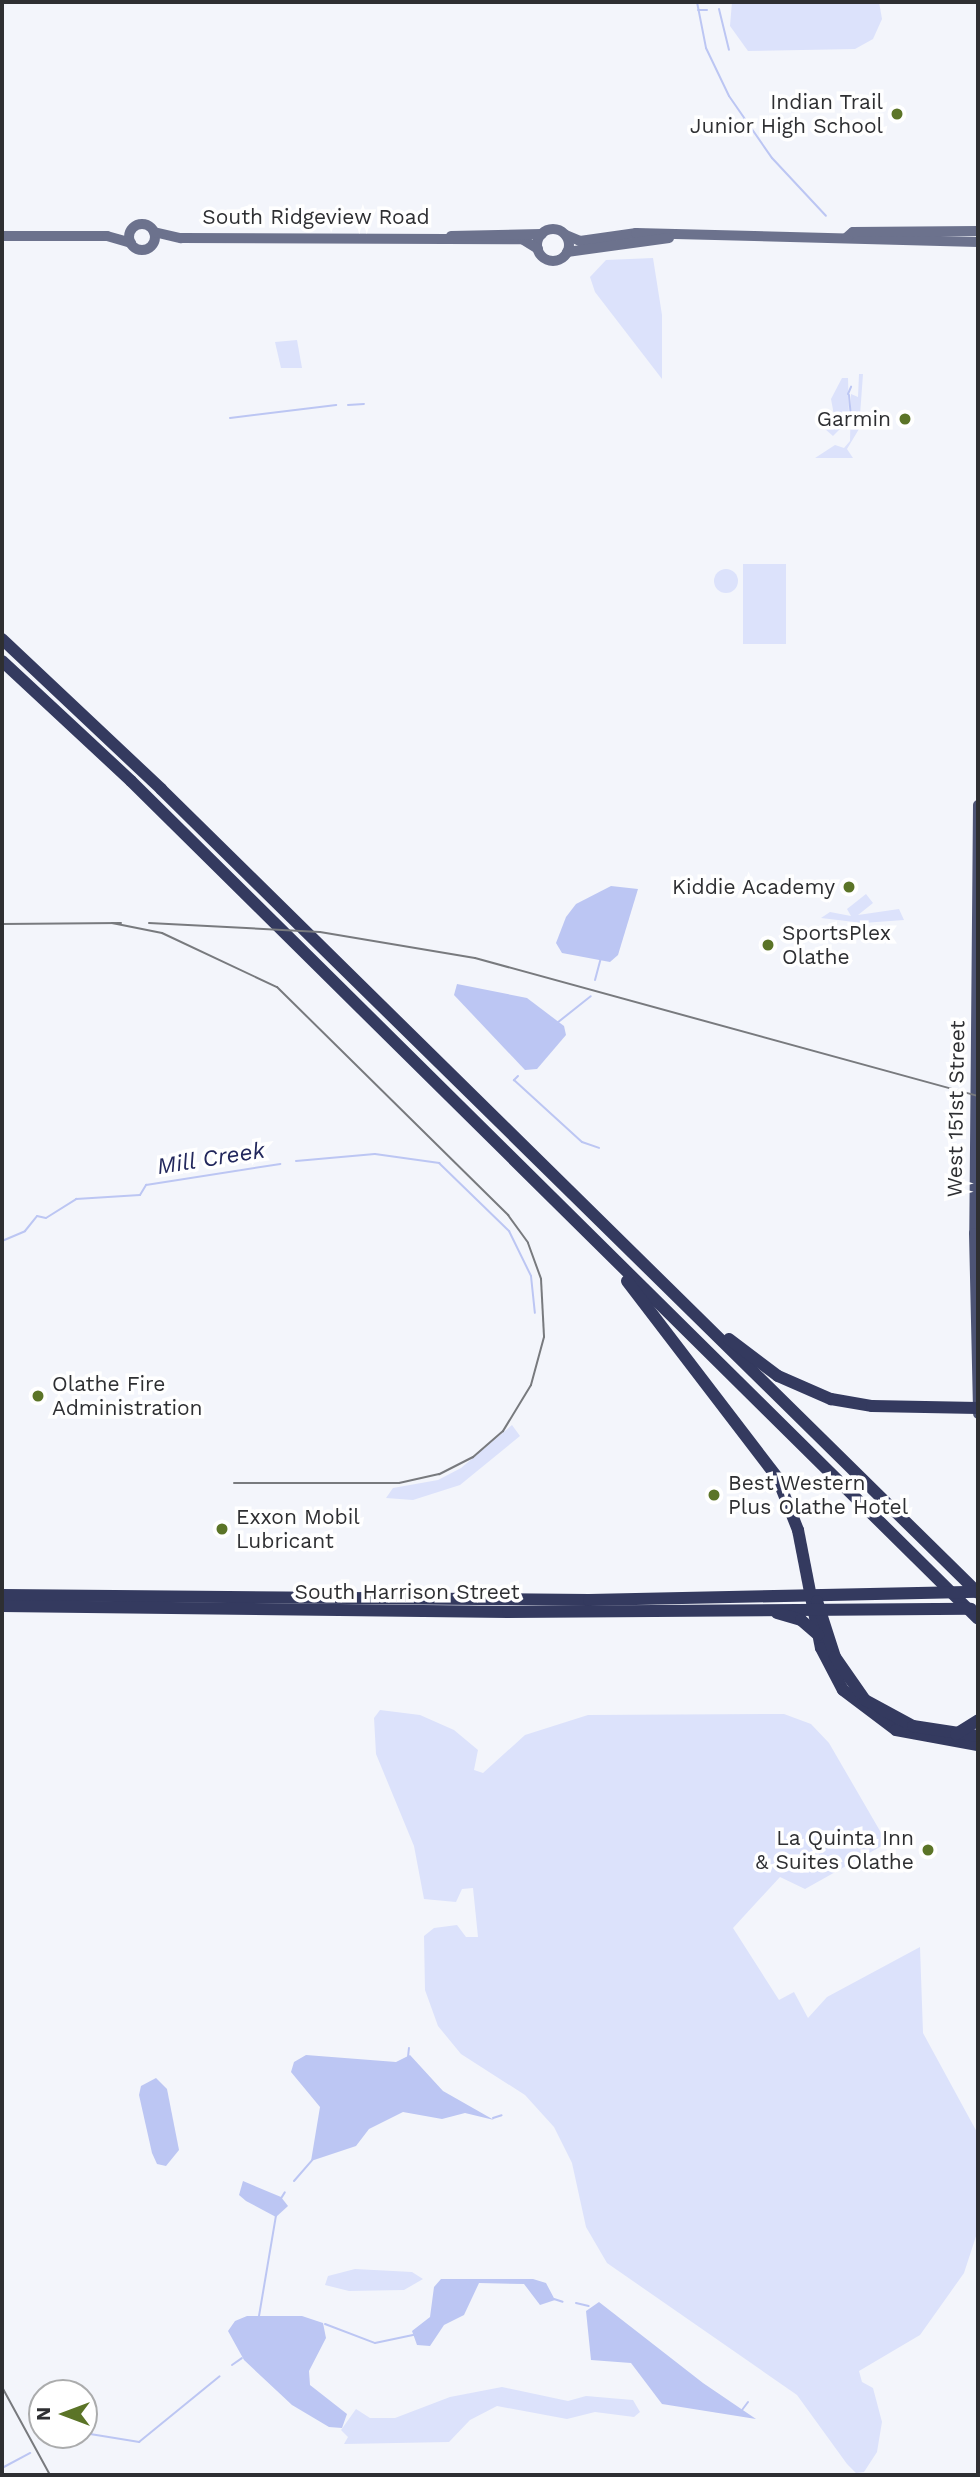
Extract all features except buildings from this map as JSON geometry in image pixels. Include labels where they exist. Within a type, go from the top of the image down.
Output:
[{"type":"highway","points":[[2,639],[261,887],[978,1592]]},
{"type":"highway","points":[[2,661],[234,883],[978,1619]]},
{"type":"highway","points":[[596,1242],[768,1461],[793,1513],[810,1592],[835,1657],[866,1700],[913,1726],[978,1745]]},
{"type":"highway","points":[[709,1330],[778,1376],[831,1399],[872,1406],[978,1408]]},
{"type":"highway","name":"South Harrison Street","points":[[2,1595],[589,1600],[810,1592],[978,1592]]},
{"type":"highway","name":"South Harrison Street","points":[[2,1606],[597,1612],[817,1607],[978,1609]]},
{"type":"highway","points":[[817,1607],[818,1635],[836,1679],[868,1713],[912,1735],[978,1737]]},
{"type":"highway","points":[[773,1608],[818,1635]]},
{"type":"highway","points":[[958,1738],[978,1720]]},
{"type":"highway","points":[[958,1738],[978,1755]]},
{"type":"main road","points":[[2,236],[107,236],[145,224],[154,232],[181,238]]},
{"type":"main road","points":[[131,243],[132,229]]},
{"type":"main road","points":[[669,238],[636,233],[580,240],[555,229],[542,234],[538,248],[551,261],[568,252],[669,238],[846,238],[853,243],[978,242]]},
{"type":"main road","points":[[151,246],[154,232]]},
{"type":"main road","points":[[846,238],[853,232],[978,232]]},
{"type":"main road","name":"South Ridgeview Road","points":[[181,238],[542,234]]},
{"type":"main road","points":[[566,235],[568,252]]},
{"type":"main road","points":[[107,236],[131,243],[142,250],[181,238]]},
{"type":"main road","name":"South Ridgeview Road","points":[[451,236],[460,241],[522,239],[538,248]]},
{"type":"main road","name":"West 151st Street","points":[[978,805],[978,1414]]},
{"type":"shaded area","points":[[732,2],[879,2],[882,19],[873,39],[855,49],[748,51],[730,26]]},
{"type":"shaded area","points":[[653,258],[662,315],[662,379],[595,292],[590,277],[606,260]]},
{"type":"shaded area","points":[[297,340],[302,368],[281,368],[275,342]]},
{"type":"shaded area","points":[[859,374],[863,374],[859,429],[847,449],[853,458],[815,458],[835,445],[844,448],[850,441],[851,394],[858,397]]},
{"type":"shaded area","points":[[842,378],[848,378],[849,416],[838,421],[841,428],[833,436],[825,429],[834,415],[831,399]]},
{"type":"shaded area","points":[[743,564],[786,564],[786,644],[743,644]]},
{"type":"shaded area","points":[[726,569],[735,572],[738,581],[735,590],[726,593],[717,590],[714,581],[717,572]]},
{"type":"shaded area","points":[[866,894],[873,903],[858,915],[899,909],[904,920],[863,923],[821,918],[830,912],[851,916],[847,909]]},
{"type":"shaded area","points":[[512,1425],[520,1436],[460,1485],[413,1500],[386,1498],[393,1488],[438,1480],[461,1468]]},
{"type":"shaded area","points":[[380,1710],[420,1715],[454,1730],[478,1750],[474,1770],[483,1773],[525,1735],[588,1715],[784,1714],[811,1724],[829,1743],[887,1843],[805,1889],[780,1877],[733,1928],[779,2000],[794,1992],[808,2018],[827,1997],[920,1947],[923,2033],[978,2134],[978,2230],[964,2273],[920,2335],[859,2371],[862,2382],[873,2388],[882,2422],[877,2452],[864,2472],[856,2473],[847,2464],[797,2395],[607,2263],[586,2227],[572,2163],[554,2127],[525,2095],[461,2054],[438,2026],[425,1990],[424,1936],[434,1928],[457,1925],[466,1937],[478,1937],[473,1888],[462,1889],[456,1902],[424,1899],[414,1846],[376,1754],[374,1718]]},
{"type":"shaded area","points":[[355,2269],[412,2272],[423,2279],[404,2290],[349,2291],[325,2285],[328,2276]]},
{"type":"shaded area","points":[[502,2387],[568,2401],[586,2396],[633,2400],[640,2412],[634,2417],[595,2412],[567,2419],[497,2406],[470,2420],[449,2442],[344,2444],[348,2437],[341,2430],[356,2409],[370,2418],[395,2418],[450,2397]]},
{"type":"water","points":[[611,886],[638,889],[618,955],[610,962],[562,953],[556,943],[566,917],[576,904]]},
{"type":"water","points":[[457,984],[527,998],[564,1026],[566,1035],[537,1069],[525,1070],[454,995]]},
{"type":"water","points":[[306,2055],[396,2062],[410,2055],[443,2091],[494,2120],[465,2113],[442,2119],[403,2112],[369,2129],[356,2146],[311,2161],[320,2107],[291,2072],[294,2062]]},
{"type":"water","points":[[156,2078],[167,2089],[179,2150],[166,2166],[157,2164],[152,2153],[139,2095],[141,2086]]},
{"type":"water","points":[[243,2181],[281,2197],[288,2206],[276,2217],[246,2201],[239,2195]]},
{"type":"water","points":[[441,2279],[533,2279],[546,2283],[555,2300],[540,2305],[524,2284],[479,2283],[464,2315],[444,2325],[430,2346],[417,2345],[412,2331],[430,2317],[434,2287]]},
{"type":"water","points":[[599,2302],[703,2383],[756,2419],[662,2404],[631,2363],[591,2360],[586,2311]]},
{"type":"water","points":[[247,2316],[302,2316],[323,2323],[326,2338],[309,2371],[310,2385],[347,2414],[342,2428],[329,2427],[292,2405],[244,2360],[228,2331],[235,2321]]},
{"type":"waterway","points":[[697,2],[706,48],[729,96],[772,158],[826,216]]},
{"type":"waterway","points":[[719,9],[729,50]]},
{"type":"waterway","points":[[698,10],[707,10]]},
{"type":"waterway","points":[[848,394],[851,387]]},
{"type":"waterway","points":[[849,395],[851,416]]},
{"type":"waterway","points":[[348,405],[364,404]]},
{"type":"waterway","points":[[230,418],[336,405]]},
{"type":"waterway","points":[[842,427],[850,417]]},
{"type":"waterway","points":[[595,980],[601,958]]},
{"type":"waterway","points":[[557,1023],[591,996]]},
{"type":"waterway","points":[[518,1076],[514,1080],[582,1142],[599,1148]]},
{"type":"waterway","name":"Mill Creek","points":[[296,1161],[375,1154],[439,1163],[509,1231],[531,1276],[535,1313]]},
{"type":"waterway","name":"Mill Creek","points":[[2,1241],[25,1231],[37,1216],[46,1218],[76,1199],[140,1195],[146,1185],[280,1164]]},
{"type":"waterway","points":[[408,2057],[409,2048]]},
{"type":"waterway","points":[[493,2118],[502,2115]]},
{"type":"waterway","points":[[294,2181],[312,2160]]},
{"type":"waterway","points":[[280,2200],[285,2192]]},
{"type":"waterway","points":[[259,2316],[276,2215]]},
{"type":"waterway","points":[[554,2299],[563,2302]]},
{"type":"waterway","points":[[576,2303],[589,2306]]},
{"type":"waterway","points":[[325,2324],[375,2343],[414,2335]]},
{"type":"waterway","points":[[232,2365],[242,2358]]},
{"type":"waterway","points":[[98,2435],[139,2442],[220,2376]]},
{"type":"waterway","points":[[742,2410],[748,2402]]},
{"type":"waterway","points":[[2,2468],[30,2453]]},
{"type":"railway","points":[[112,923],[162,933],[277,987],[508,1215],[528,1243],[541,1279],[544,1337],[531,1385],[503,1431],[473,1457],[439,1474],[399,1483],[234,1483]]},
{"type":"railway","points":[[2,924],[121,923]]},
{"type":"railway","points":[[149,923],[320,932],[475,958],[978,1096]]},
{"type":"railway","points":[[2,2387],[50,2475]]},
{"type":"place","name":"Indian Trail Junior High School","points":[[897,114]]},
{"type":"place","name":"Garmin","points":[[905,419]]},
{"type":"place","name":"Kiddie Academy","points":[[849,887]]},
{"type":"place","name":"SportsPlex Olathe","points":[[768,945]]},
{"type":"place","name":"Olathe Fire Administration","points":[[38,1396]]},
{"type":"place","name":"Best Western Plus Olathe Hotel","points":[[714,1495]]},
{"type":"place","name":"Exxon Mobil Lubricant","points":[[222,1529]]},
{"type":"place","name":"La Quinta Inn & Suites Olathe","points":[[928,1850]]}]
